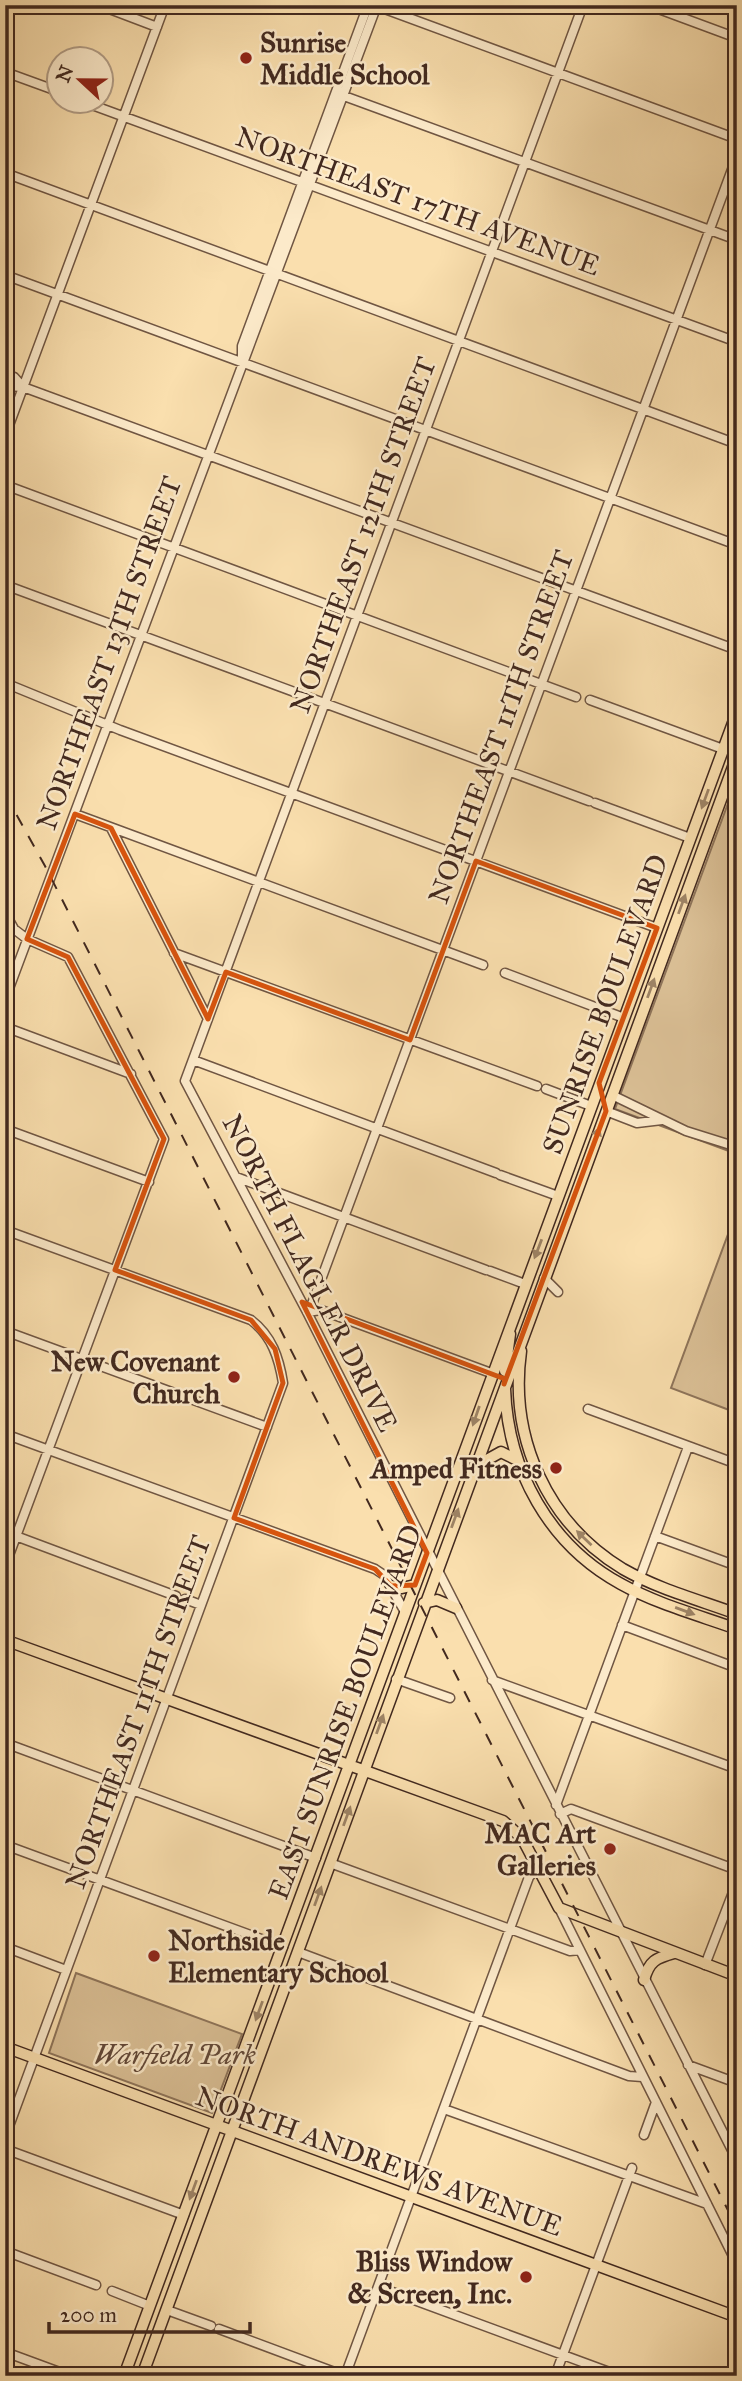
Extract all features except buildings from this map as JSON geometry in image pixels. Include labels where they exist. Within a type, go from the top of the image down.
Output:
[{"type":"main road","name":"SUNRISE BOULEVARD","points":[[514,1313],[737,712]]},
{"type":"main road","name":"SUNRISE BOULEVARD","points":[[524,1333],[737,756]]},
{"type":"main road","points":[[657,928],[663,940],[663,956]]},
{"type":"main road","points":[[599,1083],[606,1111]]},
{"type":"main road","points":[[566,1175],[573,1201]]},
{"type":"main road","points":[[514,1313],[505,1384],[509,1428],[518,1463],[535,1501],[565,1540],[592,1565],[634,1591],[737,1629]]},
{"type":"main road","name":"EAST SUNRISE BOULEVARD","points":[[124,2376],[514,1313]]},
{"type":"main road","points":[[524,1333],[519,1372],[520,1412],[529,1451],[540,1479],[563,1516],[586,1541],[640,1577],[737,1614]]},
{"type":"main road","name":"EAST SUNRISE BOULEVARD","points":[[142,2376],[524,1333]]},
{"type":"main road","points":[[474,1467],[501,1452],[509,1454],[518,1463]]},
{"type":"main road","points":[[391,1586],[402,1588],[415,1585]]},
{"type":"main road","points":[[424,1603],[437,1600],[456,1608]]},
{"type":"main road","points":[[405,1612],[411,1639]]},
{"type":"main road","points":[[5,1640],[350,1763],[503,1821],[522,1838],[559,1908],[737,1976]]},
{"type":"main road","points":[[290,1928],[290,1947],[298,1952]]},
{"type":"main road","points":[[283,1947],[289,1956],[289,1975]]},
{"type":"main road","points":[[644,1980],[648,1966],[656,1958],[674,1953]]},
{"type":"main road","name":"NORTH ANDREWS AVENUE","points":[[5,2047],[737,2318]]},
{"type":"main road","points":[[150,2306],[156,2311],[157,2335]]},
{"type":"street","points":[[99,5],[157,27]]},
{"type":"street","points":[[5,436],[165,5]]},
{"type":"street","name":"NORTHEAST 13TH STREET","points":[[5,999],[241,362],[253,343],[273,272],[368,5]]},
{"type":"street","points":[[376,5],[737,139]]},
{"type":"street","name":"NORTHEAST 13TH STREET","points":[[306,184],[344,96],[376,5]]},
{"type":"street","name":"NORTHEAST 12TH STREET","points":[[185,1081],[583,5]]},
{"type":"street","points":[[648,5],[737,38]]},
{"type":"street","points":[[5,72],[46,88]]},
{"type":"street","points":[[344,96],[737,240]]},
{"type":"street","name":"NORTHEAST 17TH AVENUE","points":[[116,113],[737,342]]},
{"type":"street","name":"NORTHEAST 11TH STREET","points":[[307,1312],[737,156]]},
{"type":"street","points":[[5,173],[737,444]]},
{"type":"street","points":[[5,275],[737,545]]},
{"type":"street","points":[[5,374],[23,387],[737,650]]},
{"type":"street","points":[[5,386],[23,387]]},
{"type":"street","points":[[5,485],[576,697]]},
{"type":"street","points":[[5,585],[690,838]]},
{"type":"street","points":[[5,683],[120,730],[657,928]]},
{"type":"street","points":[[590,700],[723,749]]},
{"type":"street","points":[[75,814],[483,965]]},
{"type":"street","points":[[111,828],[208,1019]]},
{"type":"street","points":[[5,913],[14,929],[27,939],[68,957],[164,1139],[5,1566]]},
{"type":"street","points":[[174,953],[591,1106]]},
{"type":"street","points":[[505,973],[624,1018]]},
{"type":"street","points":[[5,1027],[131,1074]]},
{"type":"street","points":[[193,1060],[558,1196]]},
{"type":"street","name":"NORTH FLAGLER DRIVE","points":[[185,1081],[307,1312],[737,2161]]},
{"type":"street","points":[[612,1095],[662,1120],[737,1147]]},
{"type":"street","points":[[606,1111],[637,1123],[662,1120]]},
{"type":"street","points":[[5,1129],[149,1182]]},
{"type":"street","points":[[236,1178],[525,1284]]},
{"type":"street","points":[[5,1230],[115,1270]]},
{"type":"street","name":"NORTHEAST 11TH STREET","points":[[5,2137],[284,1383],[275,1349],[261,1328],[251,1320],[115,1270]]},
{"type":"street","points":[[540,1289],[557,1294],[544,1278]]},
{"type":"street","points":[[307,1312],[321,1310],[491,1373]]},
{"type":"street","points":[[5,1331],[267,1427]]},
{"type":"street","points":[[588,1409],[737,1464]]},
{"type":"street","points":[[5,1434],[375,1569],[391,1586],[405,1612]]},
{"type":"street","points":[[688,1447],[589,1715],[558,1810],[571,1809],[737,1870]]},
{"type":"street","points":[[5,1532],[201,1605]]},
{"type":"street","points":[[655,1536],[737,1566]]},
{"type":"street","points":[[622,1625],[737,1668]]},
{"type":"street","points":[[396,1679],[450,1698]]},
{"type":"street","points":[[492,1679],[737,1769]]},
{"type":"street","points":[[5,1743],[316,1858]]},
{"type":"street","points":[[5,1845],[283,1947]]},
{"type":"street","points":[[330,1863],[570,1951],[580,1950]]},
{"type":"street","points":[[167,2310],[345,2376],[529,1877],[537,1868]]},
{"type":"street","points":[[705,1965],[737,1882]]},
{"type":"street","points":[[559,1908],[737,2264]]},
{"type":"street","points":[[5,1947],[66,1970]]},
{"type":"street","points":[[298,1952],[629,2076],[642,2077]]},
{"type":"street","points":[[688,2065],[737,2083]]},
{"type":"street","points":[[644,2135],[656,2102]]},
{"type":"street","points":[[444,2109],[630,2172],[707,2204]]},
{"type":"street","points":[[5,2149],[184,2215]]},
{"type":"street","points":[[555,2376],[630,2172]]},
{"type":"street","points":[[5,2251],[96,2285]]},
{"type":"street","points":[[379,2287],[620,2376]]},
{"type":"street","points":[[112,2291],[150,2306]]},
{"type":"street","points":[[5,2352],[62,2373]]},
{"type":"highlighted area","points":[[75,814],[111,828],[208,1019],[226,972],[410,1040],[476,861],[657,928],[599,1083],[606,1111],[504,1384],[505,1379],[302,1302],[427,1553],[415,1585],[391,1586],[375,1569],[234,1518],[283,1383],[275,1349],[251,1320],[115,1270],[164,1139],[68,957],[27,939]]},
{"type":"green space","points":[[737,779],[737,1154],[615,1109]]},
{"type":"green space","points":[[737,1210],[737,1413],[671,1388]]},
{"type":"green space","name":"Warfield Park","points":[[76,1973],[242,2034],[212,2113],[49,2053]]},
{"type":"railway","points":[[5,794],[45,866],[737,2228]]},
{"type":"place","name":"Sunrise Middle School","points":[[246,58]]},
{"type":"place","name":"New Covenant Church","points":[[234,1377]]},
{"type":"place","name":"Amped Fitness","points":[[556,1468]]},
{"type":"place","name":"MAC Art Galleries","points":[[610,1849]]},
{"type":"place","name":"Northside Elementary School","points":[[154,1956]]},
{"type":"place","name":"Bliss Window & Screen, Inc.","points":[[526,2277]]}]
